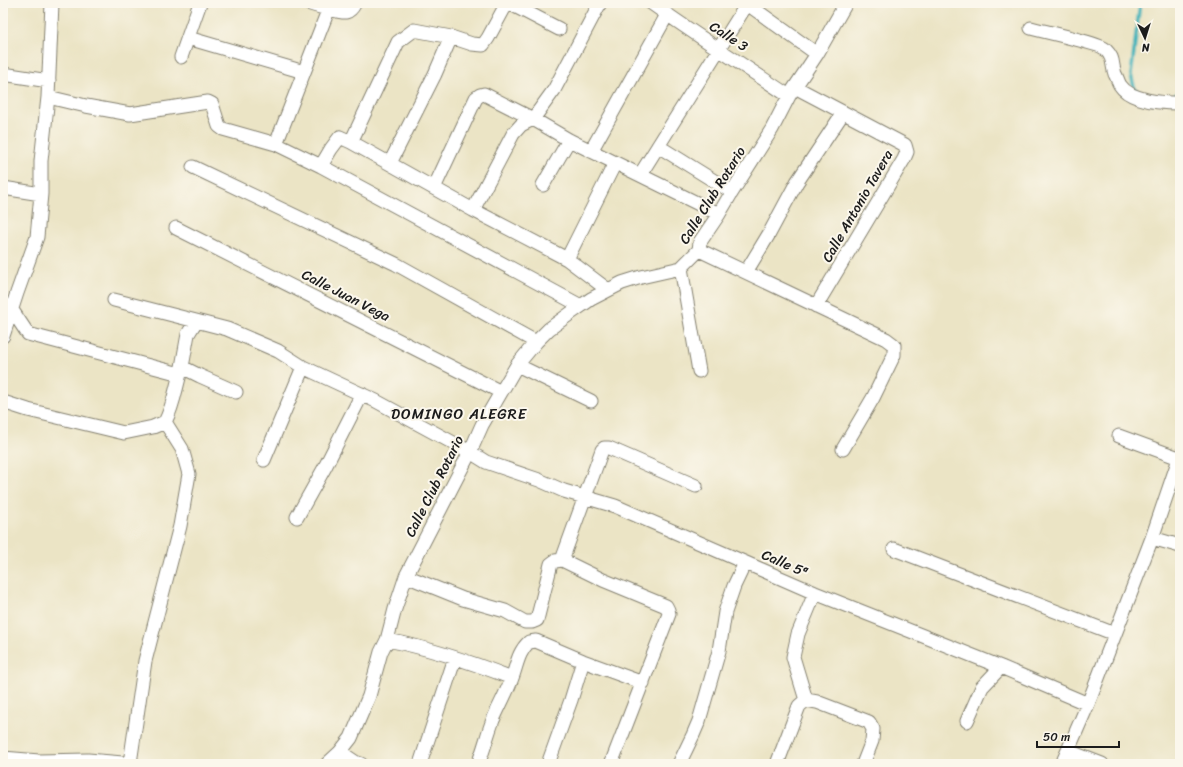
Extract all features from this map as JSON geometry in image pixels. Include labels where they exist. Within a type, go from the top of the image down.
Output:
[{"type":"street","points":[[3,336],[37,237],[41,194],[41,161],[48,97],[52,3]]},
{"type":"street","points":[[181,57],[200,3]]},
{"type":"street","points":[[307,3],[340,12],[347,12],[355,3]]},
{"type":"street","points":[[351,142],[398,42],[414,30],[451,37],[472,44],[483,45],[508,3],[559,29]]},
{"type":"street","points":[[473,210],[513,134],[521,125],[533,119],[554,90],[600,3]]},
{"type":"street","name":"Calle 3","points":[[651,3],[718,48],[792,92]]},
{"type":"street","points":[[640,175],[746,3],[817,54]]},
{"type":"street","name":"Calle Club Rotario","points":[[327,764],[340,752],[351,738],[369,696],[381,652],[387,640],[406,576],[470,452],[482,425],[517,365],[549,329],[581,306],[622,283],[681,268],[699,250],[700,242],[772,129],[792,92],[817,54],[846,3]]},
{"type":"street","points":[[276,144],[329,8]]},
{"type":"street","points":[[591,151],[667,15]]},
{"type":"street","points":[[1032,28],[1104,47],[1113,58],[1114,72],[1120,86],[1128,93],[1143,99],[1160,103],[1180,103]]},
{"type":"street","points":[[390,163],[435,74],[451,37]]},
{"type":"street","points":[[188,38],[304,72]]},
{"type":"street","points":[[3,74],[49,81]]},
{"type":"street","name":"Calle Antonio Tavera","points":[[792,92],[843,112],[904,145],[906,152],[904,159],[816,306]]},
{"type":"street","points":[[434,188],[476,98],[484,94],[533,119],[569,140],[719,214]]},
{"type":"street","points":[[48,97],[130,114],[208,102],[212,104],[219,126],[223,129],[276,144],[321,166],[581,306]]},
{"type":"street","points":[[746,272],[769,234],[797,182],[843,112]]},
{"type":"street","points":[[321,166],[340,137],[390,163],[473,210],[567,259],[608,290]]},
{"type":"street","points":[[543,185],[569,140]]},
{"type":"street","points":[[658,146],[732,192]]},
{"type":"street","points":[[567,259],[615,163]]},
{"type":"street","points":[[193,167],[396,264],[536,342]]},
{"type":"street","points":[[3,188],[41,194]]},
{"type":"street","name":"Calle Juan Vega","points":[[176,228],[501,392]]},
{"type":"street","points":[[699,250],[886,339],[894,345],[894,355],[873,398],[843,449]]},
{"type":"street","points":[[681,268],[699,371]]},
{"type":"street","name":"Calle 5ª","points":[[114,300],[227,330],[278,351],[303,367],[362,394],[486,462],[539,480],[564,491],[615,506],[815,593],[1001,667],[1088,704]]},
{"type":"street","points":[[12,310],[28,334],[200,376],[236,392]]},
{"type":"street","points":[[3,402],[28,410],[124,433],[154,427],[165,422],[170,412],[181,371],[188,334],[196,322]]},
{"type":"street","points":[[517,365],[591,401]]},
{"type":"street","points":[[264,460],[303,367]]},
{"type":"street","points":[[297,517],[325,467],[362,394]]},
{"type":"street","points":[[3,758],[39,761],[88,760],[132,764],[145,661],[180,526],[189,474],[182,449],[165,422]]},
{"type":"street","points":[[1062,764],[1088,704],[1152,538],[1180,457],[1118,436]]},
{"type":"street","points":[[562,560],[604,448],[609,448],[696,486]]},
{"type":"street","points":[[1152,538],[1180,546]]},
{"type":"street","points":[[894,549],[1115,634]]},
{"type":"street","points":[[406,576],[463,599],[505,612],[526,622],[532,622],[537,620],[551,564],[555,561],[562,560],[603,580],[666,606],[669,614],[611,764]]},
{"type":"street","points":[[679,764],[699,720],[719,651],[725,612],[734,586],[745,563]]},
{"type":"street","points":[[806,700],[793,657],[798,634],[815,593]]},
{"type":"street","points":[[478,764],[492,722],[512,678],[520,654],[529,642],[532,622]]},
{"type":"street","points":[[387,640],[413,645],[480,665],[512,678]]},
{"type":"street","points":[[529,642],[536,641],[643,683]]},
{"type":"street","points":[[420,764],[455,658]]},
{"type":"street","points":[[548,764],[572,700],[583,660]]},
{"type":"street","points":[[967,721],[982,687],[1001,667]]},
{"type":"street","points":[[777,764],[799,706],[806,700]]},
{"type":"street","points":[[806,700],[817,702],[869,722],[873,729],[872,741],[863,764]]},
{"type":"street","points":[[1068,751],[1102,764]]},
{"type":"street","points":[[340,752],[355,762],[361,764]]},
{"type":"waterway","points":[[1138,92],[1135,90],[1131,75],[1140,3]]},
{"type":"waterway","points":[[1171,98],[1180,92]]},
{"type":"district","name":"DOMINGO ALEGRE","points":[[459,414]]}]
